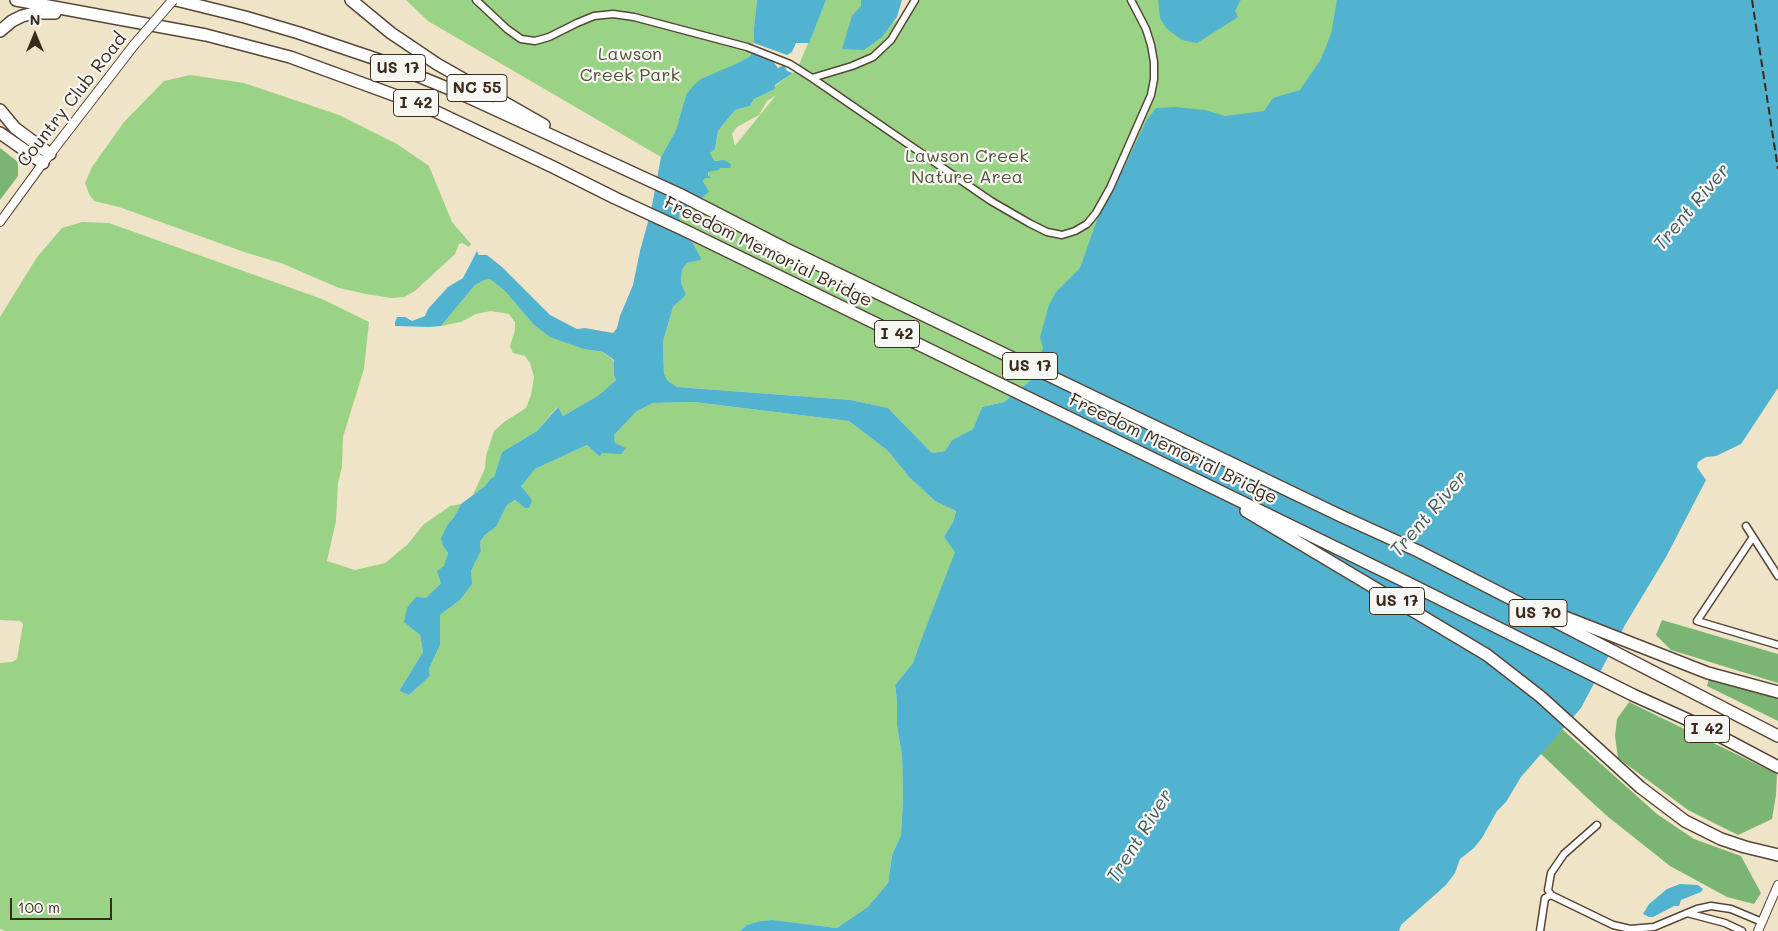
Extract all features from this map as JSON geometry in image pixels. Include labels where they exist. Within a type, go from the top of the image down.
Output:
[{"type":"highway","name":"I 42","points":[[16,0],[206,35]]},
{"type":"highway","name":"US 17","points":[[174,0],[299,33],[379,60],[457,92],[611,163]]},
{"type":"highway","name":"NC 55","points":[[351,0],[391,33],[437,64],[611,163]]},
{"type":"highway","points":[[0,31],[12,21],[22,16],[46,12],[88,16],[206,35]]},
{"type":"highway","name":"Freedom Memorial Bridge","points":[[206,35],[290,57],[424,106],[682,229],[1409,583],[1633,695],[1695,723],[1778,767]]},
{"type":"highway","points":[[0,110],[46,159]]},
{"type":"highway","points":[[0,133],[46,159]]},
{"type":"highway","name":"Freedom Memorial Bridge","points":[[611,163],[679,194],[793,252],[1429,557],[1778,736]]},
{"type":"highway","name":"US 17","points":[[1178,471],[1487,655],[1541,697],[1600,752],[1663,806],[1685,821],[1721,839],[1778,855]]},
{"type":"highway","name":"US 17","points":[[1429,557],[1570,620],[1708,672],[1778,692]]},
{"type":"main road","name":"Country Club Road","points":[[46,159],[134,45],[174,0]]},
{"type":"street","points":[[476,0],[507,29],[521,39],[535,41],[549,37],[577,22],[594,16],[620,15],[678,28],[747,47],[790,64],[983,196],[1029,224],[1047,232],[1062,234],[1075,231],[1087,224],[1100,208],[1151,95],[1154,78],[1151,45],[1146,28],[1131,0]]},
{"type":"street","points":[[812,78],[852,66],[873,57],[891,40],[915,0]]},
{"type":"street","name":"Country Club Road","points":[[0,222],[46,159]]},
{"type":"street","points":[[1746,526],[1778,576]]},
{"type":"street","points":[[1753,537],[1697,621],[1778,646]]},
{"type":"street","points":[[1597,825],[1564,854],[1551,873],[1548,890],[1551,895],[1613,925],[1630,929],[1654,927],[1697,908],[1718,906],[1731,909],[1762,922]]},
{"type":"street","points":[[1758,931],[1778,885]]},
{"type":"street","points":[[1540,931],[1545,898],[1551,895]]},
{"type":"street","points":[[1687,913],[1725,923],[1742,931]]},
{"type":"green space","name":"Lawson Creek Park","points":[[406,0],[757,0],[754,43],[749,57],[686,95],[676,130],[661,157],[428,21]]},
{"type":"green space","name":"Lawson Creek Nature Area","points":[[826,0],[872,0],[877,22],[893,23],[912,8],[914,0],[1177,0],[1238,5],[1241,0],[1351,0],[1332,71],[1256,127],[1221,115],[1192,116],[1031,380],[1004,402],[982,407],[973,429],[952,440],[945,451],[932,453],[888,408],[851,400],[677,387],[668,381],[664,374],[663,342],[673,307],[686,295],[681,282],[682,270],[687,263],[701,258],[679,218],[679,209],[706,187],[703,181],[704,178],[709,178],[708,172],[719,160],[714,161],[710,157],[710,153],[715,149],[718,131],[735,110],[750,106],[754,99],[775,89],[775,86],[798,67]],"holes":[[[776,95],[735,146],[732,134],[737,127],[759,115],[767,101]]]},
{"type":"green space","points":[[190,75],[244,83],[339,115],[397,144],[429,166],[452,222],[471,244],[469,247],[462,243],[459,244],[455,254],[415,291],[404,297],[391,298],[339,288],[281,263],[247,253],[119,207],[94,201],[85,183],[92,167],[124,122],[164,81]]},
{"type":"green space","points":[[0,148],[18,162],[18,176],[0,200]]},
{"type":"green space","points":[[82,222],[109,223],[322,299],[369,322],[364,369],[343,437],[336,521],[327,561],[355,570],[385,563],[407,545],[423,525],[450,506],[461,504],[448,524],[443,546],[448,553],[441,583],[405,622],[420,635],[423,652],[399,691],[409,695],[430,676],[429,669],[440,645],[440,615],[460,600],[471,584],[471,571],[481,551],[480,542],[485,535],[496,527],[507,505],[515,500],[525,508],[531,500],[521,486],[523,481],[535,469],[587,445],[600,457],[602,453],[606,453],[615,443],[614,435],[637,411],[653,403],[694,402],[849,421],[888,451],[909,477],[935,501],[956,511],[954,520],[944,537],[956,552],[913,663],[895,685],[897,726],[902,756],[903,797],[901,835],[892,855],[888,883],[869,907],[837,928],[773,920],[747,925],[740,931],[5,931],[0,929],[0,663],[12,662],[17,659],[23,624],[20,621],[0,620],[0,317],[37,257],[62,228]]},
{"type":"green space","points":[[484,279],[490,279],[505,291],[533,324],[584,349],[603,352],[614,361],[616,380],[599,395],[563,416],[557,407],[537,431],[502,452],[494,477],[473,495],[485,468],[486,456],[494,431],[526,408],[531,395],[534,377],[530,363],[525,356],[513,353],[510,346],[515,330],[515,322],[509,314],[491,311],[476,314],[461,322],[441,326],[475,285]]},
{"type":"green space","points":[[1662,620],[1778,654],[1778,683],[1671,650],[1656,635]]},
{"type":"green space","points":[[1709,679],[1778,697],[1778,721],[1707,686]]},
{"type":"green space","points":[[1629,702],[1777,774],[1772,819],[1738,835],[1688,810],[1618,758],[1615,736],[1617,719]]},
{"type":"green space","points":[[1562,729],[1657,814],[1694,839],[1741,856],[1761,893],[1754,904],[1727,897],[1670,866],[1607,816],[1540,753]]},
{"type":"water","points":[[757,0],[826,0],[809,43],[796,43],[792,52],[787,55],[754,43]]},
{"type":"water","points":[[861,0],[902,0],[897,17],[882,37],[864,50],[842,49],[852,16],[861,6]]},
{"type":"water","points":[[1158,0],[1241,0],[1235,11],[1238,17],[1197,43],[1182,40],[1166,28],[1160,18]]},
{"type":"water","name":"Trent River","points":[[1337,0],[1778,0],[1778,388],[1741,444],[1716,456],[1706,457],[1698,462],[1697,467],[1706,480],[1666,557],[1625,625],[1581,708],[1521,777],[1506,802],[1497,811],[1482,838],[1474,848],[1460,859],[1455,873],[1446,885],[1401,925],[1399,931],[740,931],[747,925],[773,920],[837,928],[868,907],[888,883],[892,855],[901,835],[903,797],[902,756],[897,726],[895,685],[913,663],[955,552],[944,537],[954,520],[956,511],[935,501],[909,477],[888,451],[849,421],[694,402],[653,403],[637,411],[614,435],[615,443],[626,448],[621,454],[602,453],[600,457],[587,445],[535,469],[521,486],[532,500],[529,508],[525,508],[515,500],[507,505],[496,527],[485,535],[480,542],[481,551],[471,571],[472,584],[460,600],[440,615],[440,645],[429,669],[430,676],[409,695],[399,691],[423,652],[420,635],[404,622],[407,608],[416,597],[426,598],[441,583],[437,571],[444,566],[448,553],[443,546],[441,538],[461,504],[494,477],[502,452],[537,431],[558,407],[563,416],[599,395],[616,380],[614,360],[603,352],[584,349],[550,337],[533,324],[505,291],[490,279],[475,285],[441,326],[395,326],[397,317],[405,317],[412,321],[425,316],[428,309],[448,287],[463,278],[477,251],[479,255],[487,255],[502,267],[550,315],[577,329],[585,328],[613,333],[617,328],[633,285],[651,211],[661,157],[676,130],[686,95],[701,79],[736,64],[749,57],[752,52],[772,60],[778,68],[784,65],[787,71],[793,73],[775,85],[775,89],[754,99],[750,106],[735,110],[718,131],[715,149],[710,153],[714,161],[724,160],[731,164],[730,168],[720,168],[719,170],[708,172],[711,178],[705,178],[703,181],[709,192],[689,208],[679,209],[679,218],[701,258],[700,260],[687,263],[682,270],[681,282],[686,295],[673,307],[663,342],[664,374],[668,381],[677,387],[851,400],[888,408],[932,453],[945,451],[952,440],[973,429],[982,407],[1004,402],[1031,380],[1043,348],[1040,337],[1049,305],[1056,292],[1080,268],[1103,203],[1124,168],[1146,121],[1156,108],[1175,107],[1205,110],[1225,116],[1264,111],[1273,98],[1300,90],[1321,59],[1331,34]]},
{"type":"water","points":[[1680,884],[1698,885],[1703,889],[1701,892],[1681,900],[1679,906],[1674,906],[1653,917],[1643,914],[1649,904],[1667,889]]},
{"type":"railway","points":[[1752,0],[1778,169]]}]
